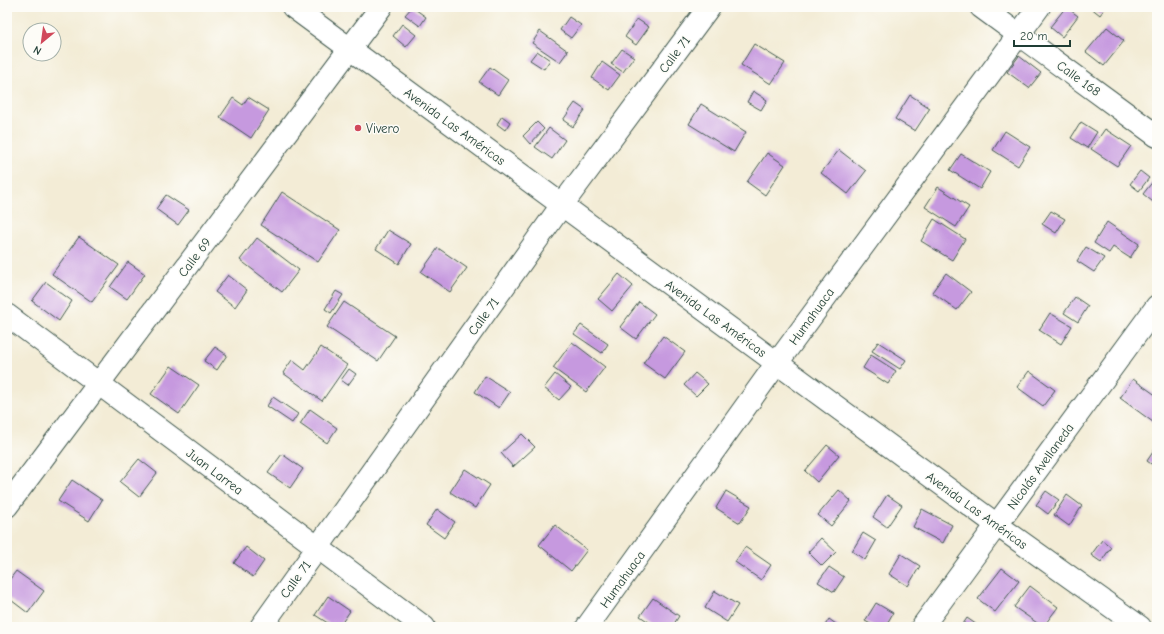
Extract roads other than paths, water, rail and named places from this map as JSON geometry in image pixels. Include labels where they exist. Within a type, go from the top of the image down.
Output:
[{"type":"street","name":"Avenida Las Américas","points":[[293,7],[997,525],[1140,627]]},
{"type":"street","name":"Calle 69","points":[[7,506],[381,7]]},
{"type":"street","name":"Calle 71","points":[[261,627],[562,205],[709,7]]},
{"type":"street","name":"Calle 168","points":[[981,7],[1157,136]]},
{"type":"street","name":"Humahuaca","points":[[587,627],[777,363],[1039,7]]},
{"type":"street","name":"Nicolás Avellaneda","points":[[922,627],[1157,306]]},
{"type":"street","name":"Juan Larrea","points":[[7,315],[424,627]]},
{"type":"place","name":"Vivero","points":[[358,128]]}]
